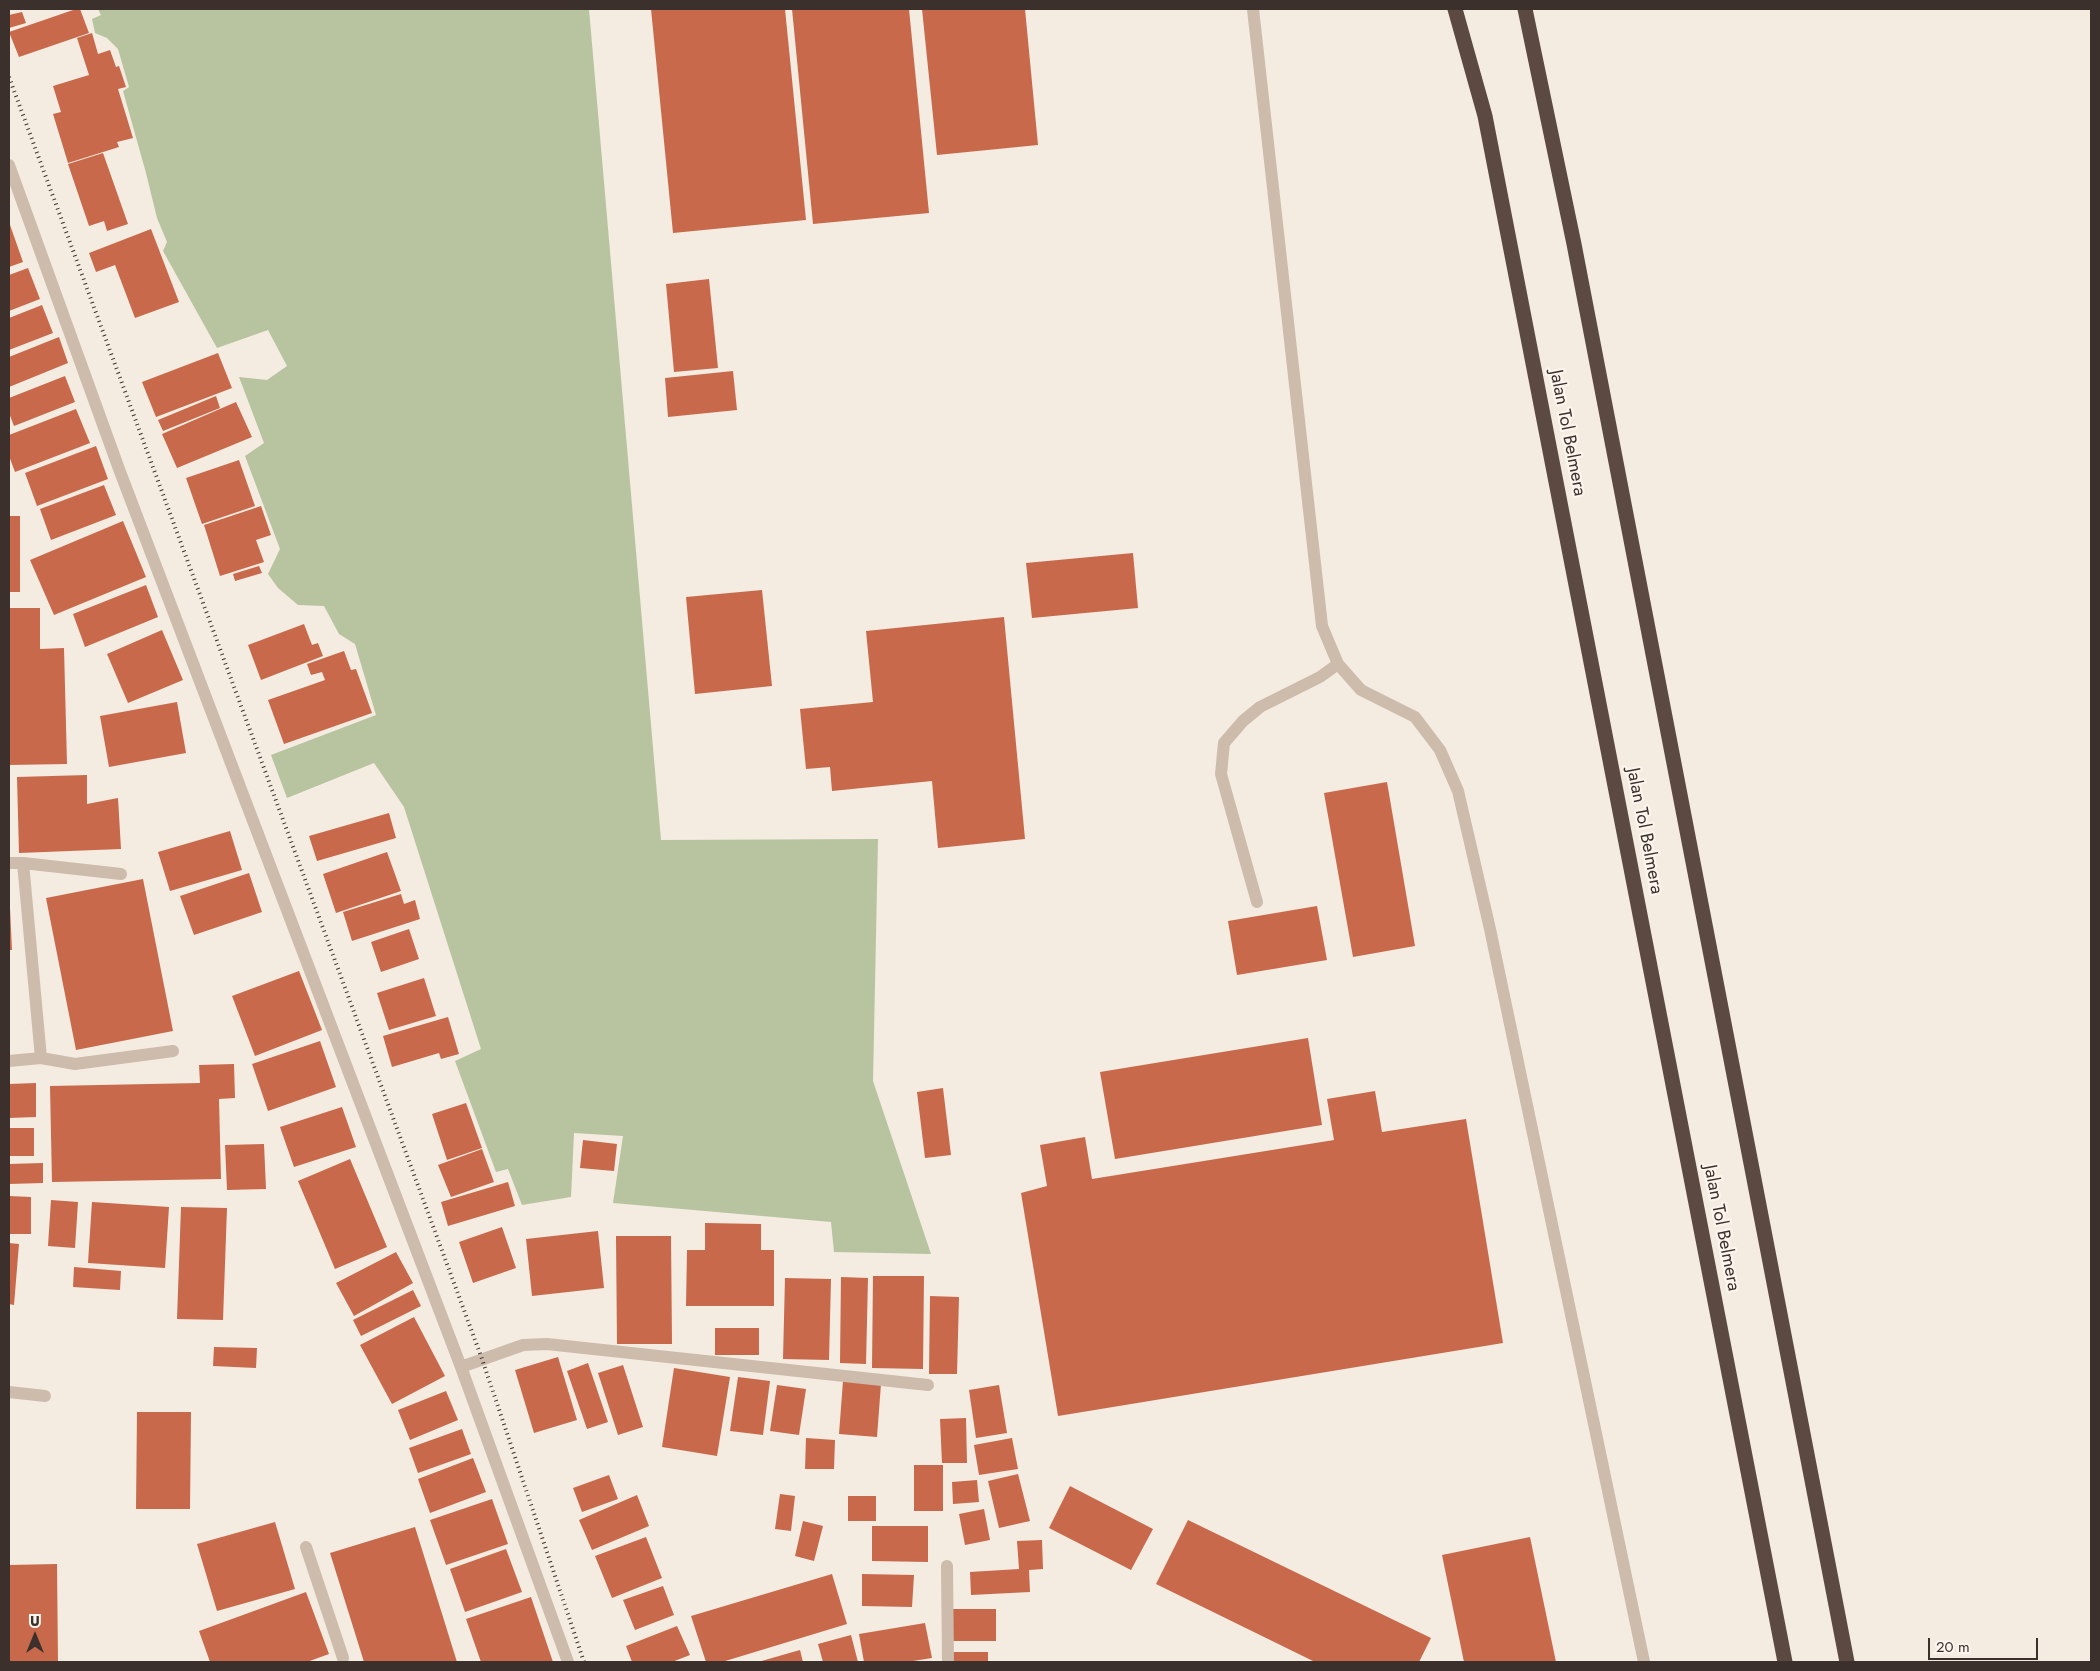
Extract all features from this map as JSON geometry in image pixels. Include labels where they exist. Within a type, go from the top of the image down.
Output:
[{"type":"highway","name":"Jalan Tol Belmera","points":[[1455,9],[1487,126],[1785,1662]]},
{"type":"highway","points":[[1525,9],[1581,283],[1847,1662]]},
{"type":"street","points":[[1253,9],[1322,626],[1338,664],[1361,690],[1416,716],[1440,750],[1458,791],[1492,939],[1644,1662]]},
{"type":"street","points":[[9,164],[119,470],[461,1367],[568,1662]]},
{"type":"street","points":[[1257,902],[1221,774],[1224,743],[1243,721],[1260,708],[1320,677],[1338,664]]},
{"type":"street","points":[[9,863],[23,862],[121,874]]},
{"type":"street","points":[[23,862],[41,1058]]},
{"type":"street","points":[[9,1061],[41,1058],[75,1064],[173,1052]]},
{"type":"street","points":[[461,1367],[523,1345],[547,1344],[928,1385]]},
{"type":"street","points":[[9,1392],[45,1396]]},
{"type":"street","points":[[306,1548],[340,1661]]},
{"type":"street","points":[[947,1566],[948,1662]]},
{"type":"green space","points":[[98,9],[589,9],[661,840],[878,839],[873,1081],[931,1254],[834,1252],[831,1222],[613,1203],[623,1136],[574,1133],[571,1197],[522,1205],[508,1169],[496,1172],[455,1061],[481,1049],[404,807],[374,763],[287,798],[271,755],[376,715],[355,644],[339,634],[324,606],[298,605],[278,588],[268,574],[280,549],[245,456],[264,443],[239,377],[267,380],[287,366],[268,330],[217,348],[163,251],[167,242],[157,218],[123,91],[129,87],[118,49],[107,38],[95,33],[92,19],[101,15]]},
{"type":"building","points":[[80,9],[89,33],[19,57],[9,32]]},
{"type":"building","points":[[651,9],[785,9],[806,220],[673,233]]},
{"type":"building","points":[[792,9],[909,9],[929,213],[813,224]]},
{"type":"building","points":[[922,9],[1025,9],[1038,145],[937,155]]},
{"type":"building","points":[[22,12],[26,23],[9,28],[9,15]]},
{"type":"building","points":[[92,33],[98,54],[110,50],[116,67],[119,66],[126,87],[118,89],[133,138],[117,142],[119,147],[68,163],[53,114],[61,112],[53,86],[89,75],[77,38]]},
{"type":"building","points":[[103,153],[128,224],[107,231],[104,221],[89,226],[68,164]]},
{"type":"building","points":[[9,222],[23,262],[9,267]]},
{"type":"building","points":[[151,229],[179,302],[135,318],[115,265],[96,272],[89,253]]},
{"type":"building","points":[[28,268],[40,299],[9,311],[9,275]]},
{"type":"building","points":[[709,279],[718,368],[674,372],[666,284]]},
{"type":"building","points":[[42,305],[53,333],[9,350],[9,318]]},
{"type":"building","points":[[59,337],[68,363],[9,387],[9,357]]},
{"type":"building","points":[[218,353],[232,388],[156,417],[142,382]]},
{"type":"building","points":[[733,371],[737,410],[668,417],[665,378]]},
{"type":"building","points":[[65,376],[75,402],[14,426],[9,413],[9,398]]},
{"type":"building","points":[[216,396],[220,408],[163,431],[158,420]]},
{"type":"building","points":[[236,402],[252,437],[177,468],[162,434]]},
{"type":"building","points":[[76,409],[90,443],[15,472],[9,456],[9,435]]},
{"type":"building","points":[[96,446],[108,479],[37,506],[25,473]]},
{"type":"building","points":[[239,460],[255,506],[202,524],[186,478]]},
{"type":"building","points":[[104,485],[116,515],[51,540],[40,509]]},
{"type":"building","points":[[261,506],[271,535],[256,540],[264,562],[220,576],[204,525]]},
{"type":"building","points":[[9,516],[20,516],[20,592],[9,592]]},
{"type":"building","points":[[123,521],[146,577],[54,615],[30,560]]},
{"type":"building","points":[[1133,553],[1138,608],[1032,618],[1026,563]]},
{"type":"building","points":[[259,566],[262,573],[235,581],[233,574]]},
{"type":"building","points":[[146,585],[158,617],[85,647],[73,614]]},
{"type":"building","points":[[762,590],[772,686],[695,694],[686,597]]},
{"type":"building","points":[[9,608],[40,608],[40,649],[64,648],[67,764],[9,765]]},
{"type":"building","points":[[1004,617],[1025,839],[938,848],[932,781],[832,791],[830,767],[806,769],[800,709],[873,702],[866,631]]},
{"type":"building","points":[[304,624],[312,645],[318,643],[323,656],[261,680],[248,645]]},
{"type":"building","points":[[162,630],[183,680],[128,703],[107,654]]},
{"type":"building","points":[[344,651],[351,670],[356,669],[372,713],[284,744],[268,700],[325,680],[322,672],[311,675],[307,664]]},
{"type":"building","points":[[177,702],[186,753],[109,767],[100,716]]},
{"type":"building","points":[[87,775],[87,804],[118,798],[121,849],[19,853],[17,777]]},
{"type":"building","points":[[1387,782],[1415,946],[1353,957],[1324,793]]},
{"type":"building","points":[[389,813],[396,838],[317,861],[309,836]]},
{"type":"building","points":[[230,831],[242,870],[170,891],[158,852]]},
{"type":"building","points":[[387,852],[401,891],[336,913],[323,874]]},
{"type":"building","points":[[249,873],[262,912],[194,935],[180,896]]},
{"type":"building","points":[[143,879],[173,1031],[76,1050],[46,898]]},
{"type":"building","points":[[401,894],[404,904],[415,900],[420,919],[352,941],[343,912]]},
{"type":"building","points":[[1317,906],[1327,960],[1237,975],[1228,921]]},
{"type":"building","points":[[10,908],[12,950],[9,950]]},
{"type":"building","points":[[409,929],[419,959],[381,972],[371,942]]},
{"type":"building","points":[[299,971],[322,1030],[255,1056],[232,996]]},
{"type":"building","points":[[424,978],[436,1016],[389,1030],[377,993]]},
{"type":"building","points":[[448,1017],[459,1054],[441,1059],[439,1053],[392,1067],[383,1036]]},
{"type":"building","points":[[1308,1038],[1322,1125],[1115,1159],[1100,1072]]},
{"type":"building","points":[[320,1041],[336,1087],[268,1111],[252,1064]]},
{"type":"building","points":[[234,1064],[235,1098],[219,1099],[221,1179],[52,1182],[50,1086],[200,1083],[199,1065]]},
{"type":"building","points":[[36,1083],[36,1117],[9,1118],[9,1084]]},
{"type":"building","points":[[943,1088],[951,1155],[925,1158],[917,1092]]},
{"type":"building","points":[[1375,1091],[1382,1132],[1466,1119],[1503,1343],[1058,1416],[1021,1193],[1047,1186],[1040,1145],[1085,1137],[1092,1179],[1334,1140],[1327,1099]]},
{"type":"building","points":[[466,1103],[482,1148],[447,1160],[432,1114]]},
{"type":"building","points":[[342,1107],[356,1147],[294,1167],[280,1127]]},
{"type":"building","points":[[9,1128],[34,1128],[34,1156],[9,1156]]},
{"type":"building","points":[[583,1140],[617,1144],[614,1171],[580,1168]]},
{"type":"building","points":[[264,1144],[266,1189],[227,1190],[225,1145]]},
{"type":"building","points":[[482,1149],[494,1182],[451,1197],[438,1165]]},
{"type":"building","points":[[350,1159],[387,1247],[335,1269],[298,1181]]},
{"type":"building","points":[[43,1163],[43,1183],[9,1184],[9,1164]]},
{"type":"building","points":[[508,1182],[515,1206],[448,1226],[441,1202]]},
{"type":"building","points":[[9,1196],[31,1197],[31,1234],[9,1234]]},
{"type":"building","points":[[51,1200],[78,1202],[75,1248],[48,1246]]},
{"type":"building","points":[[92,1202],[169,1207],[165,1268],[88,1263]]},
{"type":"building","points":[[181,1207],[227,1208],[223,1320],[177,1319]]},
{"type":"building","points":[[705,1223],[761,1224],[761,1250],[774,1250],[774,1306],[686,1306],[687,1250],[705,1250]]},
{"type":"building","points":[[502,1227],[516,1268],[473,1283],[459,1242]]},
{"type":"building","points":[[598,1231],[604,1288],[532,1296],[526,1239]]},
{"type":"building","points":[[616,1236],[671,1236],[672,1344],[617,1344]]},
{"type":"building","points":[[9,1243],[19,1244],[14,1305],[9,1304]]},
{"type":"building","points":[[396,1252],[413,1283],[354,1316],[336,1283]]},
{"type":"building","points":[[74,1267],[121,1271],[120,1290],[73,1287]]},
{"type":"building","points":[[873,1276],[924,1276],[923,1369],[872,1368]]},
{"type":"building","points":[[841,1277],[868,1278],[866,1364],[840,1363]]},
{"type":"building","points":[[785,1278],[831,1279],[829,1360],[783,1359]]},
{"type":"building","points":[[413,1290],[421,1306],[361,1336],[353,1320]]},
{"type":"building","points":[[930,1296],[959,1297],[957,1374],[929,1374]]},
{"type":"building","points":[[414,1317],[445,1376],[392,1404],[360,1345]]},
{"type":"building","points":[[715,1328],[759,1328],[759,1355],[715,1355]]},
{"type":"building","points":[[214,1347],[257,1348],[256,1368],[213,1366]]},
{"type":"building","points":[[558,1357],[577,1420],[534,1433],[515,1370]]},
{"type":"building","points":[[588,1363],[608,1422],[587,1429],[567,1371]]},
{"type":"building","points":[[623,1365],[643,1427],[618,1435],[598,1373]]},
{"type":"building","points":[[674,1368],[730,1377],[717,1456],[662,1447]]},
{"type":"building","points":[[738,1377],[770,1381],[763,1435],[730,1431]]},
{"type":"building","points":[[843,1381],[881,1384],[877,1437],[839,1434]]},
{"type":"building","points":[[777,1385],[806,1389],[799,1435],[770,1431]]},
{"type":"building","points":[[999,1385],[1007,1433],[976,1438],[969,1390]]},
{"type":"building","points":[[446,1391],[458,1420],[410,1440],[398,1410]]},
{"type":"building","points":[[137,1412],[191,1412],[190,1509],[136,1509]]},
{"type":"building","points":[[966,1418],[967,1463],[942,1463],[940,1419]]},
{"type":"building","points":[[462,1429],[471,1454],[418,1473],[409,1448]]},
{"type":"building","points":[[806,1438],[835,1440],[834,1469],[805,1469]]},
{"type":"building","points":[[1012,1438],[1018,1469],[979,1475],[974,1445]]},
{"type":"building","points":[[473,1458],[486,1492],[430,1513],[418,1479]]},
{"type":"building","points":[[914,1465],[943,1465],[943,1511],[914,1511]]},
{"type":"building","points":[[1018,1474],[1030,1521],[999,1528],[988,1481]]},
{"type":"building","points":[[609,1475],[618,1499],[582,1512],[573,1488]]},
{"type":"building","points":[[977,1480],[979,1502],[953,1504],[952,1482]]},
{"type":"building","points":[[1070,1486],[1153,1529],[1131,1570],[1049,1528]]},
{"type":"building","points":[[780,1494],[795,1496],[791,1531],[775,1529]]},
{"type":"building","points":[[637,1495],[649,1526],[592,1550],[579,1520]]},
{"type":"building","points":[[848,1496],[876,1496],[876,1521],[848,1521]]},
{"type":"building","points":[[492,1499],[508,1544],[446,1565],[430,1520]]},
{"type":"building","points":[[984,1509],[990,1540],[965,1545],[959,1514]]},
{"type":"building","points":[[1188,1520],[1431,1638],[1419,1662],[1315,1662],[1156,1584]]},
{"type":"building","points":[[803,1521],[823,1526],[814,1561],[795,1556]]},
{"type":"building","points":[[275,1522],[295,1589],[217,1611],[197,1544]]},
{"type":"building","points":[[872,1526],[928,1526],[928,1562],[872,1561]]},
{"type":"building","points":[[415,1527],[457,1662],[364,1662],[330,1553]]},
{"type":"building","points":[[646,1537],[662,1578],[612,1598],[595,1556]]},
{"type":"building","points":[[1530,1537],[1556,1662],[1464,1662],[1442,1555]]},
{"type":"building","points":[[1042,1540],[1043,1569],[1029,1570],[1030,1592],[971,1595],[970,1572],[1019,1569],[1017,1541]]},
{"type":"building","points":[[506,1549],[522,1592],[465,1612],[450,1569]]},
{"type":"building","points":[[57,1564],[58,1662],[9,1662],[9,1565]]},
{"type":"building","points":[[832,1574],[847,1624],[722,1662],[706,1662],[691,1616]]},
{"type":"building","points":[[862,1574],[914,1575],[912,1607],[862,1606]]},
{"type":"building","points":[[663,1586],[674,1615],[635,1630],[623,1600]]},
{"type":"building","points":[[306,1592],[329,1654],[307,1662],[210,1662],[199,1631]]},
{"type":"building","points":[[531,1597],[553,1662],[481,1662],[466,1619]]},
{"type":"building","points":[[951,1609],[996,1609],[996,1641],[951,1641]]},
{"type":"building","points":[[925,1623],[932,1658],[907,1662],[864,1662],[859,1634]]},
{"type":"building","points":[[677,1626],[690,1655],[672,1662],[632,1662],[626,1646]]},
{"type":"building","points":[[851,1635],[858,1662],[823,1662],[818,1644]]},
{"type":"building","points":[[800,1650],[803,1662],[758,1662]]},
{"type":"building","points":[[952,1652],[988,1652],[988,1662],[952,1662]]},
{"type":"railway","points":[[9,77],[482,1359],[584,1662]]}]
